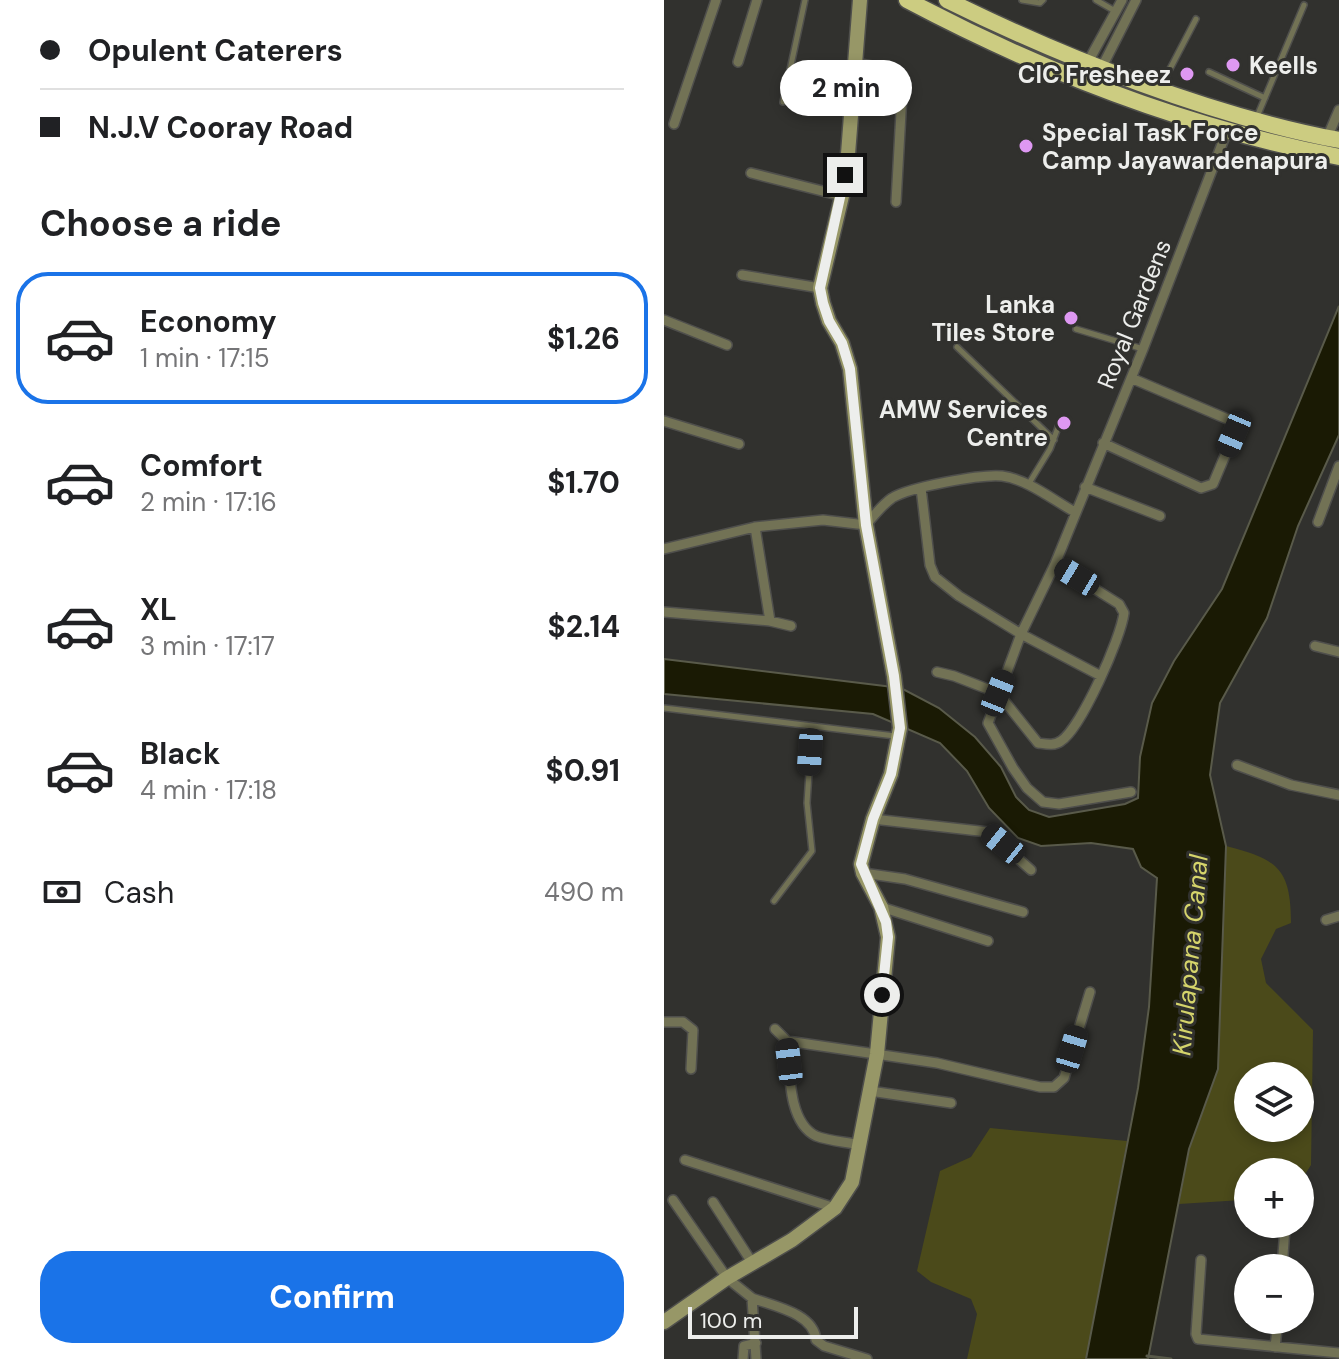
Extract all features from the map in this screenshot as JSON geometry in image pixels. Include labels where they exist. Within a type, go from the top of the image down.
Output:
[{"type":"highway","points":[[907,0],[986,39],[1081,79],[1227,131],[1339,157]]},
{"type":"highway","points":[[947,0],[990,21],[1160,89],[1333,139]]},
{"type":"street","points":[[674,124],[716,0]]},
{"type":"street","points":[[738,62],[757,0]]},
{"type":"street","points":[[664,1322],[727,1278],[792,1240],[835,1208],[852,1182],[877,1054],[888,937],[881,907],[861,864],[873,819],[891,774],[900,732],[894,676],[866,525],[850,369],[842,343],[829,321],[820,288],[842,196],[848,154],[860,0]]},
{"type":"street","points":[[1095,64],[1122,0]]},
{"type":"street","points":[[1095,64],[1136,0]]},
{"type":"street","points":[[855,63],[898,71],[903,76],[896,202]]},
{"type":"street","points":[[1333,139],[1339,110]]},
{"type":"street","name":"Royal Gardens","points":[[1131,792],[1071,803],[1043,802],[1027,788],[988,723],[1021,634],[1055,564],[1143,349],[1227,131]]},
{"type":"street","points":[[751,173],[842,196]]},
{"type":"street","points":[[742,275],[820,288]]},
{"type":"street","points":[[664,320],[727,345]]},
{"type":"street","points":[[1103,443],[1201,488],[1213,484],[1234,434],[1232,421],[1131,378]]},
{"type":"street","points":[[664,421],[739,444]]},
{"type":"street","points":[[1318,522],[1339,466]]},
{"type":"street","points":[[866,525],[894,497],[921,488],[985,476],[1004,476],[1028,485],[1075,512]]},
{"type":"street","points":[[1085,487],[1160,516]]},
{"type":"street","points":[[921,488],[930,565],[935,577],[959,596],[1021,634],[1101,676]]},
{"type":"street","points":[[664,549],[755,527],[823,520],[866,525]]},
{"type":"street","points":[[755,527],[770,621]]},
{"type":"street","points":[[937,672],[998,693],[1038,743],[1052,745],[1063,740],[1075,726],[1101,676],[1124,613],[1119,604],[1055,564]]},
{"type":"street","points":[[664,612],[770,621],[791,626]]},
{"type":"street","points":[[1315,646],[1339,652]]},
{"type":"street","points":[[1237,765],[1291,785],[1339,795]]},
{"type":"street","points":[[873,819],[988,832],[1031,870]]},
{"type":"street","points":[[863,873],[905,879],[1023,912]]},
{"type":"street","points":[[881,907],[988,941]]},
{"type":"street","points":[[1326,920],[1339,916]]},
{"type":"street","points":[[775,1029],[787,1041],[937,1063],[1040,1087],[1054,1087],[1064,1078],[1090,992]]},
{"type":"street","points":[[664,1022],[683,1022],[693,1030],[691,1069]]},
{"type":"street","points":[[787,1041],[800,1120],[815,1135],[860,1145]]},
{"type":"street","points":[[870,1091],[951,1103]]},
{"type":"street","points":[[685,1160],[835,1208]]},
{"type":"street","points":[[673,1200],[727,1278],[752,1298],[808,1322],[815,1330],[816,1340],[824,1346],[867,1359]]},
{"type":"street","points":[[713,1202],[753,1264]]},
{"type":"street","points":[[1201,1260],[1198,1339],[1339,1353]]},
{"type":"street","points":[[752,1298],[756,1359]]},
{"type":"street","points":[[1266,1359],[1275,1334]]},
{"type":"street","points":[[743,1359],[744,1346],[756,1343]]},
{"type":"lane","points":[[783,102],[805,0]]},
{"type":"lane","points":[[1022,0],[1040,3],[1043,0]]},
{"type":"lane","points":[[1096,0],[1115,11]]},
{"type":"lane","points":[[1256,119],[1304,5]]},
{"type":"lane","points":[[1160,89],[1196,19]]},
{"type":"lane","points":[[1209,72],[1265,98]]},
{"type":"lane","points":[[1076,329],[1143,349]]},
{"type":"lane","points":[[957,347],[1054,440]]},
{"type":"lane","points":[[1028,485],[1054,440],[1060,422]]},
{"type":"lane","points":[[664,708],[812,727],[900,732]]},
{"type":"lane","points":[[774,901],[812,851],[807,803],[812,727]]},
{"type":"shaded area","points":[[1226,846],[1269,862],[1284,878],[1291,923],[1276,929],[1261,959],[1266,983],[1313,1030],[1313,1062],[1234,1062],[1234,1142],[1311,1142],[1311,1158],[1234,1158],[1234,1201],[1179,1204],[1189,1149],[1218,1069]]},
{"type":"shaded area","points":[[990,1128],[1127,1141],[1086,1359],[967,1359],[977,1314],[971,1299],[931,1282],[917,1271],[940,1171],[971,1157]]},
{"type":"water","name":"Kirulapana Canal","points":[[1339,306],[1339,435],[1298,526],[1267,618],[1220,703],[1210,775],[1226,846],[1218,1069],[1189,1149],[1148,1359],[1086,1359],[1138,1088],[1149,1007],[1157,878],[1141,867],[1133,849],[1091,843],[1041,846],[1018,838],[989,808],[967,771],[940,743],[873,714],[664,694],[664,659],[901,688],[939,708],[975,737],[1001,767],[1016,797],[1029,810],[1049,817],[1125,804],[1138,798],[1140,757],[1152,703],[1174,661],[1222,589]]},
{"type":"waterway","points":[[1147,1356],[1171,1359]]},
{"type":"place","name":"Keells","points":[[1233,65]]},
{"type":"place","name":"CIC Fresheez","points":[[1187,74]]},
{"type":"place","name":"Special Task Force Camp Jayawardenapura","points":[[1026,146]]},
{"type":"place","name":"Lanka Tiles Store","points":[[1071,318]]},
{"type":"place","name":"AMW Services Centre","points":[[1064,423]]},
{"type":"route","points":[[845,175],[820,288],[829,321],[842,343],[850,369],[866,525],[894,676],[900,728],[891,774],[873,819],[861,864],[886,922],[888,937],[882,995]]}]
